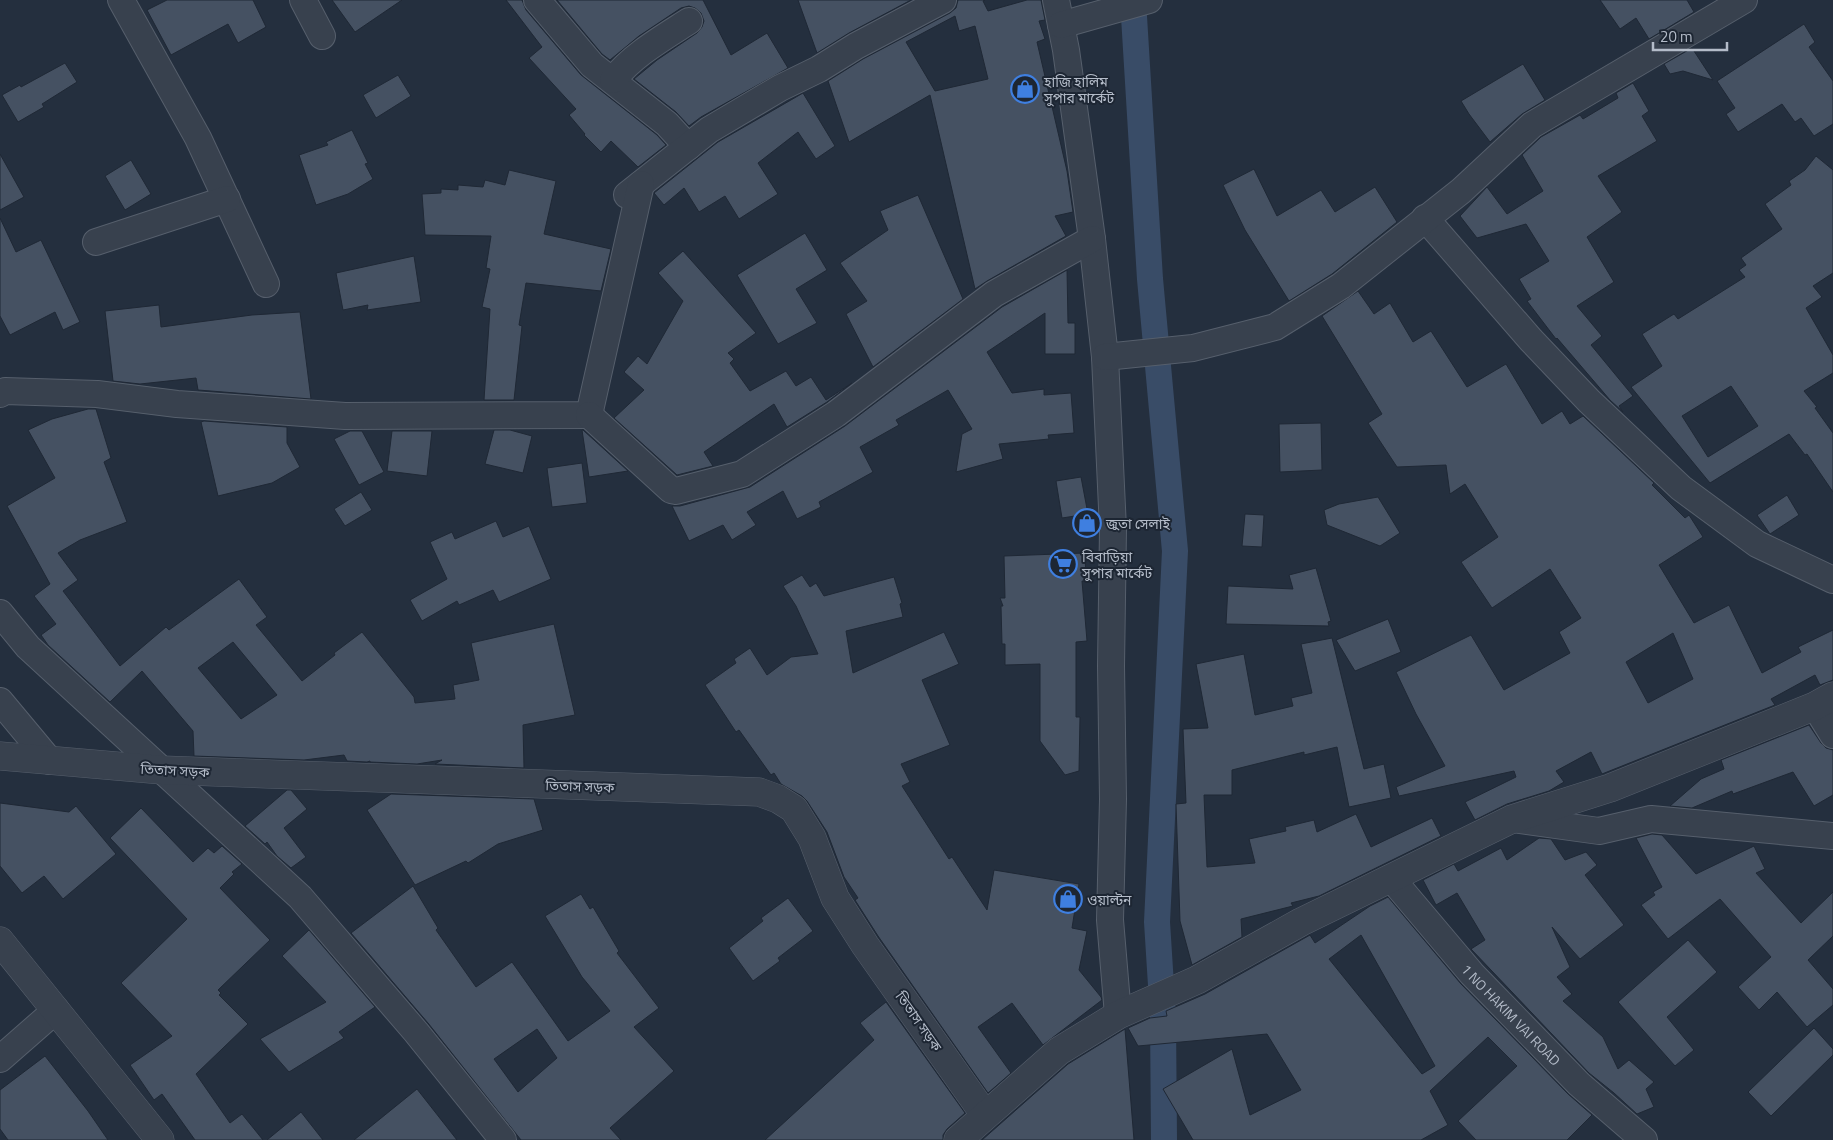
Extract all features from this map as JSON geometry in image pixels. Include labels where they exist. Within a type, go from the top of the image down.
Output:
[{"type":"street","points":[[121,0],[198,138],[266,284]]},
{"type":"street","points":[[303,0],[322,36]]},
{"type":"street","points":[[537,0],[592,65],[667,124],[688,147]]},
{"type":"street","points":[[589,414],[633,191],[709,130],[780,88],[819,69],[856,46],[943,0]]},
{"type":"street","points":[[1056,0],[1066,50],[1092,238],[1105,357],[1113,529],[1111,666],[1113,799],[1110,920],[1129,1010]]},
{"type":"street","points":[[1061,25],[1149,0]]},
{"type":"street","points":[[1105,357],[1193,348],[1275,327],[1342,286],[1461,191],[1532,125],[1744,0]]},
{"type":"street","points":[[613,80],[624,65],[689,21]]},
{"type":"street","points":[[96,242],[227,199]]},
{"type":"street","points":[[1425,218],[1563,374],[1681,488],[1757,544],[1833,580]]},
{"type":"street","points":[[0,394],[5,391],[97,394],[177,404],[345,416],[589,414],[671,490],[676,491],[742,474],[836,414],[994,294],[1092,238]]},
{"type":"street","points":[[0,613],[28,647],[162,770],[193,801],[300,897],[416,1032],[503,1140]]},
{"type":"street","points":[[0,701],[50,761]]},
{"type":"street","points":[[958,1140],[1058,1052],[1129,1010],[1197,980],[1301,922],[1512,819],[1610,788],[1824,701],[1833,735]]},
{"type":"street","name":"তিতাস সড়ক","points":[[0,756],[162,770],[759,792],[778,799],[794,810],[812,838],[835,898],[865,945],[985,1115]]},
{"type":"street","points":[[1512,819],[1599,831],[1651,819],[1833,836]]},
{"type":"street","name":"1 NO HAKIM VAI ROAD","points":[[1391,878],[1472,974],[1578,1084],[1644,1140]]},
{"type":"street","points":[[0,941],[160,1140]]},
{"type":"street","points":[[0,1059],[56,1010]]},
{"type":"building","points":[[167,0],[253,0],[266,27],[238,43],[228,24],[171,55],[147,10]]},
{"type":"building","points":[[332,0],[402,0],[355,32]]},
{"type":"building","points":[[506,0],[522,0],[526,10],[581,75],[657,135],[666,145],[638,167],[611,141],[601,152],[584,135],[569,115],[576,109],[529,58],[542,47]]},
{"type":"building","points":[[557,0],[703,0],[731,55],[767,33],[788,68],[701,117],[689,126],[676,112],[634,79],[657,60],[697,33],[704,21],[701,13],[689,6],[681,8],[639,36],[610,60],[602,54]]},
{"type":"building","points":[[798,0],[911,0],[849,33],[817,53]]},
{"type":"building","points":[[958,0],[985,0],[983,1],[988,11],[1027,0],[1041,0],[1045,20],[1039,21],[1045,39],[1037,42],[1067,171],[1073,212],[1055,216],[1066,236],[975,289],[930,95],[849,142],[828,81],[863,59],[956,8]],"holes":[[[955,16],[959,31],[975,26],[988,79],[935,91],[906,42]]]},
{"type":"building","points":[[1600,0],[1687,0],[1694,12],[1649,39],[1636,18],[1620,29]]},
{"type":"building","points":[[1804,24],[1815,42],[1809,47],[1833,81],[1833,124],[1814,136],[1801,118],[1795,122],[1782,104],[1738,132],[1726,114],[1735,108],[1717,81]]},
{"type":"building","points":[[1692,48],[1713,80],[1683,71],[1670,74],[1664,64]]},
{"type":"building","points":[[65,63],[77,82],[42,104],[44,107],[18,122],[2,95]]},
{"type":"building","points":[[1523,64],[1545,100],[1522,114],[1490,142],[1461,101]]},
{"type":"building","points":[[398,75],[411,96],[376,118],[363,95]]},
{"type":"building","points":[[1633,83],[1649,111],[1642,116],[1657,141],[1598,176],[1622,212],[1587,237],[1614,282],[1577,306],[1602,336],[1591,345],[1633,396],[1619,406],[1623,412],[1556,339],[1527,301],[1531,299],[1519,279],[1549,261],[1526,224],[1477,238],[1460,216],[1487,187],[1507,214],[1543,191],[1522,155],[1541,137],[1580,115],[1583,119],[1618,98],[1616,93]]},
{"type":"building","points":[[803,93],[835,146],[816,159],[798,132],[758,163],[778,194],[739,219],[725,196],[699,212],[684,188],[664,205],[654,193],[718,142]]},
{"type":"building","points":[[352,130],[368,163],[365,164],[373,179],[348,194],[316,205],[299,155],[328,145],[326,142]]},
{"type":"building","points":[[0,154],[24,197],[0,210]]},
{"type":"building","points":[[1816,156],[1833,170],[1833,273],[1813,286],[1822,297],[1806,308],[1833,355],[1833,373],[1804,391],[1817,407],[1815,408],[1833,433],[1833,492],[1807,454],[1805,455],[1789,434],[1710,483],[1631,387],[1662,366],[1642,334],[1674,314],[1678,319],[1745,277],[1739,270],[1746,265],[1741,258],[1782,229],[1765,204],[1791,185],[1789,181],[1805,170]],"holes":[[[1731,386],[1758,426],[1708,457],[1682,416]]]},
{"type":"building","points":[[131,160],[151,194],[125,210],[105,176]]},
{"type":"building","points":[[1254,169],[1277,216],[1321,190],[1335,212],[1375,187],[1397,222],[1332,274],[1289,301],[1245,230],[1223,185]]},
{"type":"building","points":[[509,170],[556,181],[544,234],[611,249],[601,291],[526,283],[519,325],[522,326],[514,400],[484,400],[490,309],[482,307],[490,269],[486,268],[491,236],[425,235],[422,194],[441,193],[441,189],[458,190],[458,185],[483,187],[485,180],[505,185]]},
{"type":"building","points":[[918,195],[963,299],[873,367],[846,314],[867,301],[840,263],[888,230],[880,211]]},
{"type":"building","points":[[0,218],[16,252],[41,240],[80,322],[63,330],[55,312],[10,335],[0,316]]},
{"type":"building","points":[[805,233],[827,270],[796,289],[817,323],[778,344],[737,275]]},
{"type":"building","points":[[683,251],[756,333],[728,353],[734,359],[730,363],[750,391],[786,371],[796,386],[811,377],[826,400],[852,383],[827,402],[787,427],[774,404],[704,452],[713,466],[677,475],[614,418],[644,390],[624,372],[638,356],[647,364],[683,301],[658,273]]},
{"type":"building","points":[[414,256],[421,302],[367,310],[368,305],[343,310],[336,273]]},
{"type":"building","points":[[1067,270],[1068,323],[1075,323],[1075,354],[1045,354],[1045,313],[987,352],[1012,393],[1044,389],[1044,395],[1071,393],[1074,433],[1048,435],[1049,439],[999,444],[1003,459],[956,472],[962,434],[972,429],[948,390],[896,420],[899,425],[860,447],[873,472],[819,502],[821,507],[797,519],[783,491],[747,512],[756,525],[732,540],[723,525],[689,541],[672,506],[680,506],[750,487],[845,426],[1002,307]]},
{"type":"building","points":[[1358,291],[1374,314],[1390,303],[1413,342],[1431,331],[1467,387],[1506,364],[1542,424],[1562,411],[1570,424],[1583,416],[1654,483],[1652,485],[1685,518],[1689,515],[1703,537],[1659,565],[1694,623],[1729,605],[1762,673],[1801,652],[1798,647],[1833,630],[1833,680],[1820,685],[1815,675],[1771,699],[1775,705],[1602,774],[1591,752],[1556,771],[1564,782],[1549,791],[1507,804],[1475,820],[1465,802],[1516,777],[1514,771],[1399,796],[1396,787],[1445,766],[1416,714],[1396,672],[1471,635],[1504,690],[1570,653],[1559,632],[1581,618],[1550,569],[1492,608],[1461,562],[1498,537],[1465,484],[1450,494],[1446,465],[1397,467],[1368,423],[1382,414],[1322,316]],"holes":[[[1673,633],[1693,679],[1648,703],[1626,662]]]},
{"type":"building","points":[[159,305],[161,327],[252,315],[300,312],[311,399],[198,390],[196,378],[140,384],[113,381],[105,311]]},
{"type":"building","points":[[88,409],[96,409],[111,458],[104,462],[127,522],[80,540],[58,553],[78,580],[63,591],[120,666],[166,627],[169,630],[239,579],[267,617],[256,625],[302,681],[362,632],[414,697],[415,703],[455,699],[453,685],[479,680],[471,643],[554,624],[575,715],[523,725],[524,768],[435,764],[442,760],[417,764],[347,761],[344,755],[304,760],[194,756],[193,731],[142,671],[110,702],[48,645],[41,635],[56,624],[34,596],[50,584],[7,506],[55,478],[28,430],[52,419]],"holes":[[[233,642],[277,695],[241,719],[198,668]]]},
{"type":"building","points":[[201,422],[287,427],[287,443],[300,467],[272,483],[218,496]]},
{"type":"building","points":[[1321,423],[1322,470],[1280,472],[1279,424]]},
{"type":"building","points":[[494,430],[510,430],[532,436],[523,473],[485,464]]},
{"type":"building","points":[[583,430],[628,471],[589,477]]},
{"type":"building","points":[[350,431],[362,431],[384,472],[359,485],[334,439]]},
{"type":"building","points":[[392,431],[432,431],[427,476],[387,471]]},
{"type":"building","points":[[582,463],[587,503],[552,507],[547,468]]},
{"type":"building","points":[[1081,477],[1088,514],[1062,518],[1056,481]]},
{"type":"building","points":[[361,492],[372,510],[345,526],[334,509]]},
{"type":"building","points":[[1787,495],[1799,515],[1770,534],[1757,515]]},
{"type":"building","points":[[1378,497],[1400,533],[1380,546],[1327,525],[1324,510],[1339,504]]},
{"type":"building","points":[[1245,514],[1264,515],[1262,547],[1242,546]]},
{"type":"building","points":[[496,521],[503,537],[529,526],[551,579],[499,602],[493,590],[459,605],[457,601],[422,621],[410,600],[447,579],[430,542],[452,532],[455,539]]},
{"type":"building","points":[[1085,553],[1086,581],[1082,581],[1087,641],[1076,642],[1076,717],[1080,717],[1079,771],[1065,775],[1040,741],[1040,664],[1005,665],[1005,644],[1002,644],[1001,606],[1003,606],[1000,598],[1005,598],[1004,556]]},
{"type":"building","points":[[1316,568],[1331,621],[1328,622],[1329,626],[1226,624],[1228,586],[1293,589],[1289,575]]},
{"type":"building","points":[[802,575],[810,587],[816,583],[824,596],[894,577],[902,603],[900,604],[903,617],[846,631],[853,673],[944,632],[959,664],[922,680],[950,745],[901,764],[910,782],[902,786],[949,859],[952,857],[987,910],[994,870],[1079,884],[1072,928],[1087,931],[1079,970],[1102,1000],[1043,1045],[1012,1003],[978,1027],[1011,1073],[988,1093],[855,900],[858,898],[844,877],[827,832],[807,801],[781,784],[774,773],[771,775],[739,730],[736,732],[705,685],[736,663],[734,659],[750,648],[767,675],[791,657],[818,654],[796,606],[783,586]]},
{"type":"building","points":[[1388,619],[1401,652],[1355,671],[1336,640]]},
{"type":"building","points":[[1332,638],[1364,769],[1384,764],[1391,798],[1349,807],[1337,747],[1304,755],[1304,752],[1232,770],[1232,795],[1204,795],[1207,867],[1255,863],[1249,839],[1286,831],[1285,827],[1314,820],[1317,832],[1356,814],[1371,847],[1432,818],[1441,836],[1319,896],[1291,903],[1293,906],[1241,919],[1242,937],[1192,965],[1180,921],[1176,804],[1186,803],[1183,729],[1208,728],[1196,664],[1244,654],[1255,715],[1293,706],[1291,698],[1312,693],[1301,644]]},
{"type":"building","points":[[1809,725],[1821,743],[1826,748],[1833,750],[1833,795],[1814,806],[1793,772],[1733,794],[1732,791],[1692,808],[1670,806],[1701,779],[1724,769],[1721,760]]},
{"type":"building","points":[[287,790],[291,790],[307,809],[284,828],[306,857],[291,868],[277,856],[267,842],[265,844],[245,826]]},
{"type":"building","points":[[391,794],[534,799],[543,830],[498,844],[468,863],[466,861],[415,885],[367,810]]},
{"type":"building","points":[[0,803],[69,812],[76,806],[116,854],[63,899],[44,876],[22,893],[0,866]]},
{"type":"building","points":[[141,808],[193,862],[208,848],[214,853],[222,846],[242,864],[232,872],[234,874],[220,888],[270,940],[218,990],[221,993],[219,995],[248,1024],[196,1074],[230,1123],[242,1114],[263,1140],[195,1140],[162,1094],[154,1100],[130,1065],[172,1036],[121,983],[187,919],[110,838]]},
{"type":"building","points":[[1652,834],[1662,835],[1696,874],[1754,846],[1765,869],[1756,873],[1801,923],[1833,892],[1833,936],[1808,960],[1833,989],[1833,1005],[1807,1027],[1777,992],[1759,1010],[1738,987],[1771,957],[1720,899],[1668,939],[1641,905],[1655,895],[1653,892],[1662,887],[1636,838]]},
{"type":"building","points":[[1539,838],[1551,839],[1565,860],[1586,852],[1597,865],[1585,875],[1624,925],[1580,959],[1552,927],[1570,967],[1557,977],[1572,994],[1563,1001],[1603,1037],[1618,1069],[1629,1060],[1654,1082],[1646,1089],[1654,1107],[1637,1114],[1589,1073],[1471,949],[1485,940],[1457,893],[1436,905],[1423,880],[1454,864],[1458,871],[1501,848],[1507,860]]},
{"type":"building","points":[[413,886],[438,928],[436,930],[476,987],[512,962],[568,1041],[610,1011],[582,977],[545,916],[581,894],[590,909],[593,907],[619,951],[617,953],[659,1008],[634,1027],[674,1071],[610,1128],[621,1140],[521,1140],[428,1023],[351,933]],"holes":[[[537,1029],[557,1058],[518,1092],[494,1059]]]},
{"type":"building","points":[[1388,897],[1461,984],[1568,1094],[1592,1115],[1567,1140],[1476,1140],[1458,1121],[1517,1066],[1488,1037],[1430,1091],[1448,1125],[1421,1140],[1193,1140],[1163,1089],[1232,1049],[1250,1115],[1301,1090],[1267,1034],[1138,1046],[1128,1028],[1150,1018],[1167,1016],[1166,1011],[1205,994],[1310,935],[1315,943],[1370,906]],"holes":[[[1361,935],[1435,1066],[1422,1074],[1329,959]]]},
{"type":"building","points":[[788,898],[813,931],[778,958],[780,961],[753,981],[729,948],[763,921],[761,918]]},
{"type":"building","points":[[309,930],[375,1007],[339,1032],[344,1038],[289,1072],[260,1039],[326,1002],[282,956]]},
{"type":"building","points":[[1688,940],[1717,972],[1667,1017],[1694,1050],[1675,1066],[1618,1002]]},
{"type":"building","points":[[886,1002],[965,1113],[947,1129],[943,1135],[943,1140],[765,1140],[874,1040],[860,1023]]},
{"type":"building","points":[[1814,1028],[1833,1049],[1833,1055],[1771,1116],[1748,1092]]},
{"type":"building","points":[[1125,1029],[1134,1140],[982,1140],[1068,1064]]},
{"type":"building","points":[[45,1056],[108,1140],[8,1140],[0,1129],[0,1090]]},
{"type":"building","points":[[417,1089],[457,1140],[354,1140]]},
{"type":"building","points":[[301,1112],[323,1140],[267,1140]]},
{"type":"waterway","points":[[1133,0],[1150,279],[1175,551],[1157,922],[1163,1017],[1164,1140]]},
{"type":"place","name":"হাজি হালিম সুপার মার্কেট","points":[[1025,89]]},
{"type":"place","name":"জুতা সেলাই","points":[[1087,523]]},
{"type":"place","name":"বিবাড়িয়া সুপার মার্কেট","points":[[1063,564]]},
{"type":"place","name":"ওয়াল্টন","points":[[1068,899]]}]
